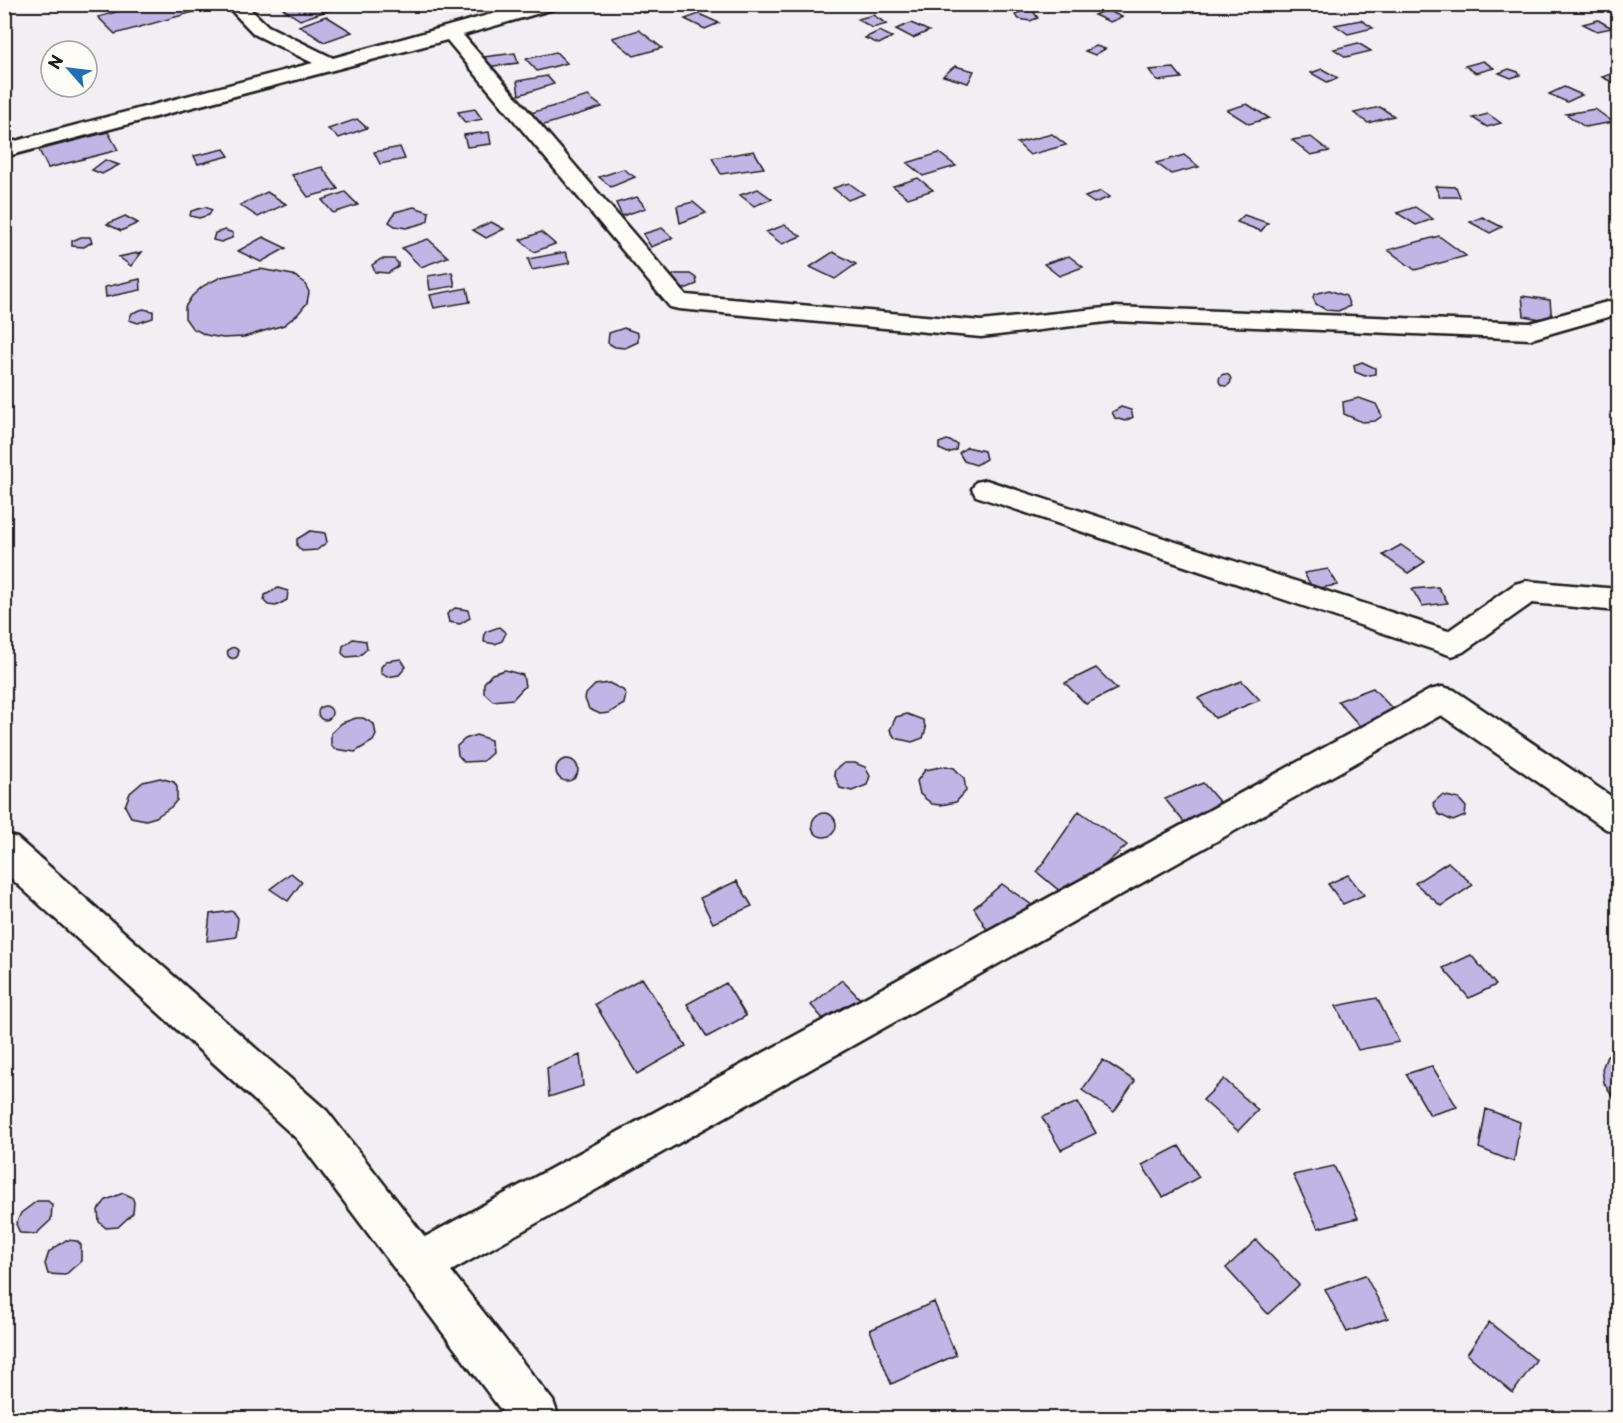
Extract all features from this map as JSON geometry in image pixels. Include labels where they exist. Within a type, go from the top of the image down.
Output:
[{"type":"street","points":[[234,4],[261,30],[332,65]]},
{"type":"street","points":[[4,151],[451,33],[550,4]]},
{"type":"street","points":[[451,33],[679,302],[981,329],[1114,314],[1531,331],[1618,306]]},
{"type":"street","points":[[986,489],[1452,644],[1526,592],[1618,600]]},
{"type":"street","points":[[419,1265],[1442,699],[1618,819]]},
{"type":"street","points":[[4,849],[312,1125],[536,1419]]},
{"type":"building","points":[[144,4],[170,7],[194,4],[201,10],[115,34],[98,17]]},
{"type":"building","points":[[276,4],[347,4],[300,20]]},
{"type":"building","points":[[636,4],[673,4],[644,13],[635,5]]},
{"type":"building","points":[[1106,10],[1122,17],[1110,22],[1094,15]]},
{"type":"building","points":[[1021,11],[1033,11],[1038,18],[1030,21],[1019,19],[1015,15]]},
{"type":"building","points":[[699,14],[719,23],[705,29],[685,19]]},
{"type":"building","points":[[873,15],[887,24],[872,28],[858,19]]},
{"type":"building","points":[[326,16],[352,32],[324,42],[299,26]]},
{"type":"building","points":[[1361,20],[1373,28],[1348,34],[1335,25]]},
{"type":"building","points":[[1598,20],[1612,28],[1597,31],[1583,24]]},
{"type":"building","points":[[911,23],[929,31],[913,38],[896,29]]},
{"type":"building","points":[[639,30],[662,48],[634,56],[612,38]]},
{"type":"building","points":[[879,31],[892,37],[879,44],[865,38]]},
{"type":"building","points":[[1358,43],[1371,51],[1346,57],[1334,49]]},
{"type":"building","points":[[1096,46],[1105,49],[1095,55],[1085,51]]},
{"type":"building","points":[[556,52],[567,63],[537,71],[526,59]]},
{"type":"building","points":[[515,53],[518,63],[486,67],[484,57]]},
{"type":"building","points":[[1483,61],[1494,68],[1476,73],[1465,66]]},
{"type":"building","points":[[955,66],[974,71],[968,83],[943,76]]},
{"type":"building","points":[[1174,68],[1182,78],[1157,81],[1149,70]]},
{"type":"building","points":[[1322,69],[1338,78],[1327,82],[1311,73]]},
{"type":"building","points":[[1509,69],[1520,75],[1511,78],[1499,73]]},
{"type":"building","points":[[1618,73],[1618,85],[1602,77]]},
{"type":"building","points":[[547,76],[554,84],[519,95],[517,81]]},
{"type":"building","points":[[1564,87],[1582,95],[1567,102],[1549,94]]},
{"type":"building","points":[[588,96],[602,107],[541,126],[527,114]]},
{"type":"building","points":[[1247,104],[1269,118],[1249,124],[1227,110]]},
{"type":"building","points":[[1380,107],[1394,116],[1368,123],[1354,113]]},
{"type":"building","points":[[475,109],[482,119],[465,123],[458,112]]},
{"type":"building","points":[[1595,109],[1613,122],[1585,127],[1566,114]]},
{"type":"building","points":[[1488,114],[1501,123],[1487,127],[1473,118]]},
{"type":"building","points":[[357,119],[367,128],[339,138],[328,129]]},
{"type":"building","points":[[108,132],[118,150],[48,168],[39,150]]},
{"type":"building","points":[[489,132],[491,144],[467,147],[464,135]]},
{"type":"building","points":[[1052,134],[1066,145],[1030,155],[1017,143]]},
{"type":"building","points":[[1311,137],[1329,151],[1311,155],[1292,140]]},
{"type":"building","points":[[400,147],[405,159],[380,164],[374,152]]},
{"type":"building","points":[[224,149],[229,156],[198,164],[194,156]]},
{"type":"building","points":[[754,151],[764,168],[721,174],[712,158]]},
{"type":"building","points":[[939,153],[956,166],[923,176],[907,163]]},
{"type":"building","points":[[1184,155],[1199,167],[1171,174],[1156,163]]},
{"type":"building","points":[[105,160],[119,165],[102,174],[92,170]]},
{"type":"building","points":[[322,167],[338,189],[308,197],[292,175]]},
{"type":"building","points":[[623,169],[635,177],[611,187],[599,177]]},
{"type":"building","points":[[918,178],[933,190],[908,198],[893,186]]},
{"type":"building","points":[[849,183],[864,194],[848,200],[833,188]]},
{"type":"building","points":[[1435,186],[1456,187],[1460,197],[1440,197]]},
{"type":"building","points":[[758,189],[772,199],[754,206],[740,195]]},
{"type":"building","points":[[1101,191],[1110,197],[1094,203],[1085,197]]},
{"type":"building","points":[[267,192],[286,204],[258,217],[240,205]]},
{"type":"building","points":[[345,192],[358,205],[333,213],[322,200]]},
{"type":"building","points":[[637,197],[646,208],[622,216],[616,203]]},
{"type":"building","points":[[693,202],[706,213],[680,223],[677,206]]},
{"type":"building","points":[[205,207],[212,210],[209,215],[199,218],[190,216],[191,211]]},
{"type":"building","points":[[414,207],[429,212],[428,220],[406,228],[389,222],[395,212]]},
{"type":"building","points":[[1415,207],[1433,219],[1416,225],[1397,213]]},
{"type":"building","points":[[1244,215],[1268,223],[1261,231],[1237,222]]},
{"type":"building","points":[[125,216],[138,223],[121,231],[107,224]]},
{"type":"building","points":[[1482,217],[1502,227],[1490,233],[1470,222]]},
{"type":"building","points":[[491,222],[504,229],[486,238],[473,230]]},
{"type":"building","points":[[785,225],[801,236],[782,244],[766,232]]},
{"type":"building","points":[[662,228],[673,238],[651,247],[643,234]]},
{"type":"building","points":[[225,230],[233,233],[232,238],[221,242],[213,240],[215,233]]},
{"type":"building","points":[[541,232],[555,244],[534,252],[520,240]]},
{"type":"building","points":[[1439,236],[1466,256],[1415,270],[1388,250]]},
{"type":"building","points":[[81,237],[90,237],[92,242],[84,247],[72,246],[72,241]]},
{"type":"building","points":[[263,237],[286,248],[261,262],[238,251]]},
{"type":"building","points":[[428,239],[448,257],[421,267],[402,248]]},
{"type":"building","points":[[142,252],[131,266],[119,257]]},
{"type":"building","points":[[565,252],[570,263],[532,270],[528,259]]},
{"type":"building","points":[[833,252],[856,264],[835,279],[810,267]]},
{"type":"building","points":[[1069,256],[1083,267],[1059,276],[1044,264]]},
{"type":"building","points":[[381,259],[394,259],[398,267],[388,273],[375,272],[372,265]]},
{"type":"building","points":[[260,269],[293,275],[304,282],[309,292],[307,303],[298,314],[284,325],[244,337],[223,338],[206,335],[192,328],[185,318],[185,307],[192,296],[203,286],[221,277]]},
{"type":"building","points":[[452,272],[455,286],[430,290],[428,276]]},
{"type":"building","points":[[675,274],[690,274],[696,278],[697,284],[682,290],[668,279]]},
{"type":"building","points":[[140,279],[141,290],[106,297],[105,287]]},
{"type":"building","points":[[467,288],[470,302],[434,308],[430,295]]},
{"type":"building","points":[[1329,290],[1346,296],[1350,306],[1338,311],[1326,310],[1316,304],[1314,294]]},
{"type":"building","points":[[1522,296],[1550,300],[1552,321],[1524,316]]},
{"type":"building","points":[[143,309],[153,311],[153,318],[138,323],[129,320],[132,313]]},
{"type":"building","points":[[624,328],[638,333],[638,342],[625,348],[615,347],[608,343],[609,333]]},
{"type":"building","points":[[1362,362],[1375,368],[1375,374],[1365,376],[1355,372],[1354,365]]},
{"type":"building","points":[[1225,374],[1231,380],[1225,386],[1219,380]]},
{"type":"building","points":[[1359,398],[1376,404],[1382,416],[1375,421],[1362,422],[1344,414],[1343,402]]},
{"type":"building","points":[[1121,407],[1131,410],[1133,417],[1125,421],[1115,418],[1112,412]]},
{"type":"building","points":[[947,440],[957,444],[956,450],[948,453],[939,449],[939,443]]},
{"type":"building","points":[[967,447],[984,451],[986,459],[976,465],[964,461],[959,453]]},
{"type":"building","points":[[310,531],[325,533],[327,542],[317,550],[302,551],[297,546],[297,539]]},
{"type":"building","points":[[1401,545],[1425,562],[1408,573],[1383,555]]},
{"type":"building","points":[[1328,569],[1338,585],[1313,589],[1304,573]]},
{"type":"building","points":[[1438,587],[1448,603],[1422,606],[1412,589]]},
{"type":"building","points":[[278,588],[288,591],[287,600],[276,606],[268,605],[264,601],[265,595]]},
{"type":"building","points":[[455,608],[468,610],[470,618],[460,624],[449,622],[447,614]]},
{"type":"building","points":[[499,627],[506,633],[502,641],[495,644],[484,642],[485,632]]},
{"type":"building","points":[[353,639],[366,641],[367,649],[359,656],[346,657],[342,653],[343,646]]},
{"type":"building","points":[[233,647],[239,653],[233,659],[227,653]]},
{"type":"building","points":[[401,659],[406,667],[399,675],[387,677],[381,673],[381,667],[386,661]]},
{"type":"building","points":[[1096,668],[1117,689],[1086,704],[1065,683]]},
{"type":"building","points":[[505,670],[523,675],[525,686],[513,699],[493,701],[484,693],[484,683],[492,674]]},
{"type":"building","points":[[1242,681],[1260,700],[1215,718],[1198,698]]},
{"type":"building","points":[[609,683],[626,694],[624,704],[609,713],[600,714],[589,709],[585,699],[586,694],[595,685]]},
{"type":"building","points":[[1373,688],[1401,718],[1365,732],[1338,701]]},
{"type":"building","points":[[322,706],[328,706],[332,713],[328,720],[322,720],[318,716],[318,710]]},
{"type":"building","points":[[907,714],[923,720],[926,729],[923,738],[912,742],[895,738],[890,730],[896,717]]},
{"type":"building","points":[[363,718],[374,724],[376,735],[373,741],[355,752],[335,749],[331,745],[331,733],[342,723]]},
{"type":"building","points":[[476,735],[491,740],[492,753],[483,761],[464,762],[458,755],[457,746],[465,739]]},
{"type":"building","points":[[563,759],[571,759],[578,766],[578,774],[571,781],[563,781],[556,774],[556,766]]},
{"type":"building","points":[[844,763],[855,763],[865,767],[870,776],[867,785],[852,791],[840,788],[834,774],[835,770]]},
{"type":"building","points":[[946,766],[954,768],[964,778],[966,791],[956,802],[932,804],[920,794],[917,781],[925,770]]},
{"type":"building","points":[[160,778],[174,782],[177,787],[177,800],[156,817],[146,820],[131,817],[125,806],[130,793],[143,782]]},
{"type":"building","points":[[1203,783],[1222,805],[1184,822],[1165,799]]},
{"type":"building","points":[[1442,795],[1459,799],[1466,807],[1465,816],[1453,821],[1438,814],[1433,803]]},
{"type":"building","points":[[1079,811],[1127,845],[1068,898],[1037,872]]},
{"type":"building","points":[[824,813],[833,816],[836,825],[833,834],[824,837],[815,834],[812,825],[815,816]]},
{"type":"building","points":[[1448,862],[1473,885],[1441,906],[1415,883]]},
{"type":"building","points":[[291,873],[302,882],[288,901],[270,889]]},
{"type":"building","points":[[1348,875],[1364,895],[1343,904],[1328,884]]},
{"type":"building","points":[[737,881],[752,906],[713,923],[700,898]]},
{"type":"building","points":[[1002,884],[1032,905],[992,938],[974,908]]},
{"type":"building","points":[[233,911],[238,918],[236,937],[207,941],[210,914]]},
{"type":"building","points":[[1471,955],[1496,985],[1469,998],[1443,968]]},
{"type":"building","points":[[642,978],[686,1046],[637,1074],[595,1004]]},
{"type":"building","points":[[842,980],[864,1003],[831,1028],[811,1005]]},
{"type":"building","points":[[726,983],[746,1016],[707,1037],[687,1004]]},
{"type":"building","points":[[1377,998],[1399,1042],[1358,1050],[1336,1006]]},
{"type":"building","points":[[1618,1044],[1618,1106],[1604,1083],[1602,1069],[1607,1056]]},
{"type":"building","points":[[580,1055],[583,1086],[549,1097],[547,1068]]},
{"type":"building","points":[[1103,1060],[1135,1081],[1114,1112],[1082,1090]]},
{"type":"building","points":[[1432,1066],[1457,1107],[1430,1115],[1406,1074]]},
{"type":"building","points":[[1224,1079],[1258,1110],[1238,1131],[1203,1100]]},
{"type":"building","points":[[1078,1102],[1096,1133],[1061,1150],[1042,1117]]},
{"type":"building","points":[[1486,1109],[1520,1122],[1514,1162],[1479,1148]]},
{"type":"building","points":[[1179,1146],[1199,1177],[1163,1197],[1142,1165]]},
{"type":"building","points":[[1334,1166],[1358,1218],[1318,1228],[1293,1175]]},
{"type":"building","points":[[123,1193],[132,1197],[133,1213],[118,1227],[106,1228],[99,1222],[98,1210],[106,1200]]},
{"type":"building","points":[[37,1201],[48,1201],[52,1205],[51,1220],[36,1234],[20,1233],[16,1224],[21,1213]]},
{"type":"building","points":[[66,1240],[77,1241],[81,1245],[81,1261],[65,1275],[48,1274],[45,1264],[49,1252]]},
{"type":"building","points":[[1256,1240],[1299,1285],[1268,1314],[1226,1268]]},
{"type":"building","points":[[1365,1275],[1388,1318],[1347,1332],[1325,1289]]},
{"type":"building","points":[[934,1302],[956,1355],[891,1384],[870,1330]]},
{"type":"building","points":[[1489,1322],[1536,1360],[1513,1393],[1467,1354]]}]
